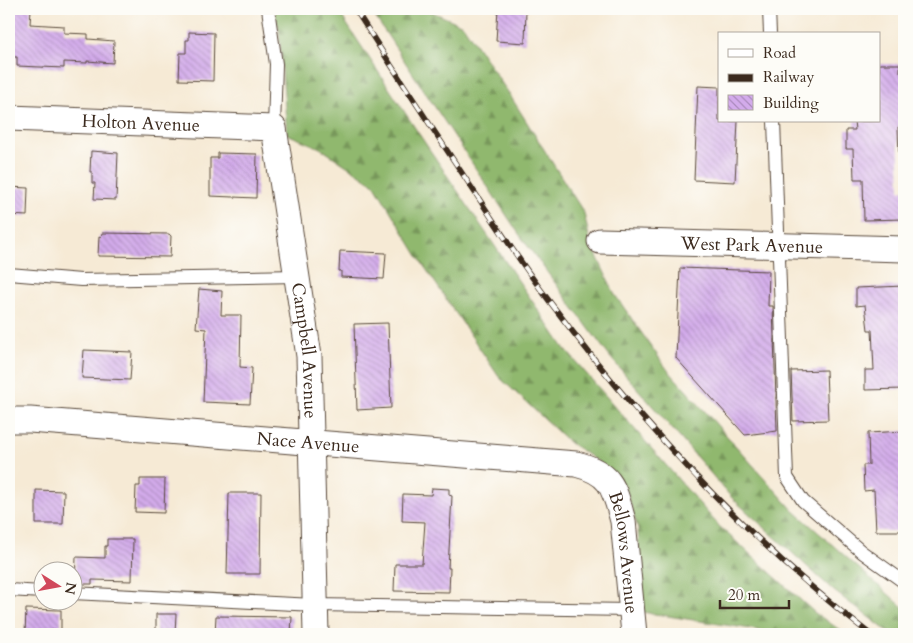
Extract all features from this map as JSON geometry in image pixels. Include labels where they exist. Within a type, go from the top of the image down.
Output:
[{"type":"street","name":"Holton Avenue","points":[[9,118],[274,128]]},
{"type":"street","name":"Campbell Avenue","points":[[274,128],[309,356],[316,634]]},
{"type":"street","name":"West Park Avenue","points":[[600,241],[904,249]]},
{"type":"street","name":"Nace Avenue","points":[[9,420],[30,420],[576,464],[591,468],[604,476]]},
{"type":"street","name":"Bellows Avenue","points":[[604,476],[614,488],[623,521],[633,622]]},
{"type":"lane","points":[[268,9],[276,64],[274,128]]},
{"type":"lane","points":[[769,9],[770,32]]},
{"type":"lane","points":[[774,122],[787,477],[803,501],[862,552],[904,582]]},
{"type":"lane","points":[[9,274],[81,280],[297,276]]},
{"type":"lane","points":[[9,590],[32,591]]},
{"type":"lane","points":[[82,594],[633,622]]},
{"type":"green space","points":[[274,9],[337,9],[564,348],[719,526],[815,613],[846,634],[767,634],[764,631],[642,612],[638,529],[626,489],[606,467],[570,443],[499,377],[424,266],[374,184],[320,148],[287,134],[279,29]]},
{"type":"green space","points":[[370,9],[425,9],[463,25],[584,213],[590,241],[615,295],[667,369],[793,510],[904,608],[904,634],[891,634],[834,591],[732,498],[610,357],[521,237]]},
{"type":"building","points":[[9,9],[31,9],[30,24],[64,26],[64,33],[88,34],[88,39],[114,41],[113,63],[64,62],[64,68],[17,66],[17,57],[9,57]]},
{"type":"building","points":[[498,9],[526,9],[525,43],[496,41]]},
{"type":"building","points":[[189,32],[214,33],[213,81],[179,80],[180,53],[186,53],[186,40],[189,40]]},
{"type":"building","points":[[880,64],[900,64],[900,72],[904,72],[904,127],[898,127],[900,191],[904,190],[904,219],[864,220],[863,179],[854,179],[853,149],[846,149],[846,130],[855,130],[854,122],[880,122]]},
{"type":"building","points":[[698,86],[718,87],[718,122],[738,122],[735,182],[694,180]]},
{"type":"building","points":[[91,151],[118,153],[116,200],[94,199],[95,183],[92,183],[92,172],[90,172]]},
{"type":"building","points":[[218,153],[257,154],[256,198],[210,196],[210,158],[218,158]]},
{"type":"building","points":[[9,187],[28,188],[27,216],[9,215]]},
{"type":"building","points":[[102,233],[169,234],[171,236],[170,257],[98,256],[99,236],[101,237]]},
{"type":"building","points":[[340,251],[386,253],[384,279],[341,277],[341,271],[339,271]]},
{"type":"building","points":[[680,268],[769,271],[768,306],[773,306],[777,431],[745,435],[676,358]]},
{"type":"building","points":[[904,286],[904,389],[865,390],[865,370],[874,370],[872,330],[868,330],[865,305],[856,306],[856,288]]},
{"type":"building","points":[[199,289],[222,291],[221,315],[241,315],[240,367],[252,368],[250,404],[203,402],[206,329],[196,328]]},
{"type":"building","points":[[388,323],[391,408],[357,410],[354,324]]},
{"type":"building","points":[[84,350],[132,352],[130,380],[82,378]]},
{"type":"building","points":[[826,370],[828,420],[793,421],[791,371]]},
{"type":"building","points":[[904,431],[904,531],[876,531],[874,490],[864,491],[863,465],[869,465],[868,433]]},
{"type":"building","points":[[140,479],[165,479],[164,513],[135,512],[136,486],[140,486]]},
{"type":"building","points":[[432,488],[449,489],[449,495],[452,496],[448,568],[450,568],[449,592],[394,591],[395,564],[422,564],[425,522],[402,521],[403,494],[431,495]]},
{"type":"building","points":[[36,490],[64,491],[63,524],[36,524]]},
{"type":"building","points":[[229,493],[261,493],[260,574],[227,574]]},
{"type":"building","points":[[107,539],[133,539],[132,581],[92,580],[92,584],[82,584],[82,560],[76,560],[76,557],[105,558],[105,546],[107,546]]},
{"type":"building","points":[[26,609],[61,610],[61,630],[52,630],[52,634],[25,634]]},
{"type":"building","points":[[156,614],[176,614],[175,634],[156,634]]},
{"type":"building","points":[[216,616],[292,617],[291,634],[215,634]]},
{"type":"railway","points":[[355,9],[527,271],[585,348],[622,393],[660,437],[739,520],[781,560],[870,634]]}]
